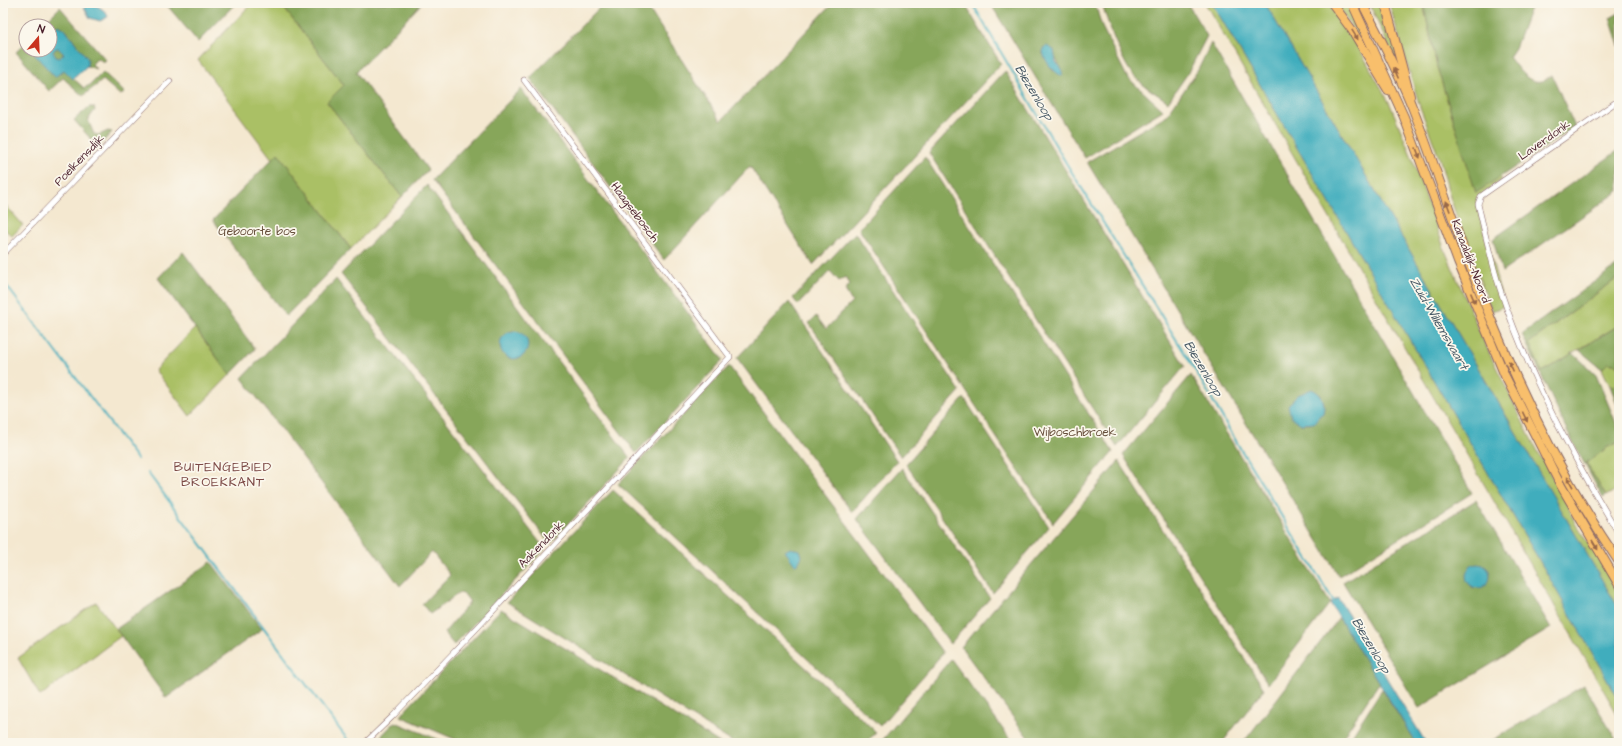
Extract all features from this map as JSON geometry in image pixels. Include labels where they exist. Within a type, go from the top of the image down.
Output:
[{"type":"highway","points":[[1332,3],[1352,30],[1404,117]]},
{"type":"highway","name":"Kanaaldijk-Noord","points":[[1352,3],[1404,117],[1458,262],[1505,376],[1544,455],[1619,585]]},
{"type":"highway","name":"Kanaaldijk-Noord","points":[[1362,3],[1413,108],[1466,256],[1497,334],[1554,453],[1589,516],[1619,562]]},
{"type":"highway","points":[[1385,3],[1408,83],[1413,108]]},
{"type":"street","name":"Haagsebosch","points":[[524,80],[730,357]]},
{"type":"street","name":"Poelkensdijk","points":[[3,254],[170,81]]},
{"type":"street","name":"Laverdonk","points":[[1481,196],[1619,100]]},
{"type":"street","name":"Kanaaldijk-Noord","points":[[1481,196],[1478,204],[1489,249],[1500,289],[1515,331],[1550,409],[1603,508],[1619,534]]},
{"type":"street","name":"Aakendonk","points":[[364,743],[392,717],[478,627],[730,357]]},
{"type":"green space","points":[[165,3],[236,3],[198,42]]},
{"type":"green space","points":[[252,3],[280,3],[344,85],[327,102],[402,197],[351,249],[278,153],[272,159],[198,60]]},
{"type":"green space","points":[[280,3],[422,3],[356,72],[428,170],[402,197],[327,102],[344,85]]},
{"type":"green space","points":[[604,3],[645,3],[721,121],[833,3],[964,3],[1001,64],[813,265],[750,166],[664,260],[530,78]]},
{"type":"green space","points":[[990,3],[1095,3],[1102,27],[1127,77],[1163,110],[1085,158]],"holes":[[[1042,52],[1056,59],[1061,68],[1053,71]]]},
{"type":"green space","points":[[1102,3],[1187,3],[1207,36],[1188,73],[1168,102],[1141,83],[1128,68],[1107,20]]},
{"type":"green space","points":[[1205,3],[1212,3],[1538,558],[1619,700],[1619,717]]},
{"type":"green space","points":[[1265,3],[1328,3],[1355,41],[1390,104],[1411,155],[1444,248],[1484,342],[1529,435],[1567,504],[1576,525],[1600,561],[1619,595],[1619,609]]},
{"type":"green space","points":[[1335,3],[1346,3],[1374,58]]},
{"type":"green space","points":[[1369,3],[1384,3],[1405,82]]},
{"type":"green space","points":[[1389,3],[1423,3],[1437,67],[1476,192],[1499,176],[1502,180],[1478,197],[1476,201],[1504,306],[1492,311],[1469,253],[1450,197],[1440,160],[1420,107]]},
{"type":"green space","points":[[1423,3],[1532,3],[1515,48],[1509,57],[1522,74],[1531,80],[1542,81],[1552,75],[1575,127],[1476,193],[1437,67]]},
{"type":"green space","points":[[60,7],[106,60],[103,62],[98,58],[92,64],[96,69],[87,66],[76,43],[62,27],[58,25],[58,18],[49,18]]},
{"type":"green space","points":[[1619,13],[1619,46],[1610,18]]},
{"type":"green space","points":[[1211,43],[1472,493],[1339,576],[1087,162],[1167,115],[1198,70]],"holes":[[[1320,394],[1324,403],[1323,413],[1310,424],[1301,424]]]},
{"type":"green space","points":[[58,48],[62,49],[62,57],[58,58]]},
{"type":"green space","points":[[21,58],[41,58],[55,77],[64,70],[84,88],[90,85],[103,72],[125,93],[120,95],[103,80],[83,96],[63,78],[49,91]]},
{"type":"green space","points":[[1005,71],[1185,366],[1117,447],[929,153]]},
{"type":"green space","points":[[521,89],[723,360],[636,453],[432,180]]},
{"type":"green space","points":[[89,107],[94,107],[95,110],[88,120],[94,134],[99,135],[108,131],[112,132],[98,147],[74,120]]},
{"type":"green space","points":[[1619,150],[1619,191],[1502,272],[1493,239]]},
{"type":"green space","name":"Geboorte bos","points":[[278,153],[351,249],[286,316],[213,220]]},
{"type":"green space","name":"Wijboschbroek","points":[[925,157],[1113,452],[1053,523],[859,229]]},
{"type":"green space","points":[[427,185],[630,458],[550,544],[341,274]],"holes":[[[509,332],[518,332],[526,338],[526,352],[507,357],[501,350],[500,346],[502,338]]]},
{"type":"green space","points":[[3,202],[23,225],[12,236],[3,228]]},
{"type":"green space","points":[[855,233],[960,391],[901,457],[809,323],[816,316],[826,329],[852,302],[845,290],[850,284],[845,277],[839,281],[830,271],[798,305],[793,298]]},
{"type":"green space","points":[[183,252],[255,349],[230,375],[158,278]]},
{"type":"green space","points":[[1619,264],[1619,277],[1529,343],[1542,372],[1573,353],[1596,375],[1619,430],[1619,442],[1608,447],[1586,463],[1606,496],[1603,498],[1570,437],[1522,334]]},
{"type":"green space","points":[[1619,277],[1619,325],[1542,372],[1529,343]]},
{"type":"green space","points":[[336,279],[545,549],[454,645],[444,633],[470,602],[464,594],[459,593],[430,614],[422,604],[450,575],[432,552],[400,586],[242,378]]},
{"type":"green space","points":[[789,302],[897,461],[852,512],[737,358]]},
{"type":"green space","points":[[1619,325],[1619,365],[1608,363],[1602,369],[1579,350]]},
{"type":"green space","points":[[195,328],[230,375],[190,416],[155,370]]},
{"type":"green space","points":[[1608,363],[1619,365],[1619,386],[1610,386],[1602,369]]},
{"type":"green space","points":[[729,366],[943,653],[880,726],[618,484]]},
{"type":"green space","points":[[1191,375],[1330,603],[1268,684],[1123,455]]},
{"type":"green space","points":[[1610,386],[1619,386],[1619,408],[1618,406]]},
{"type":"green space","points":[[964,398],[1049,527],[993,593],[906,464]]},
{"type":"green space","points":[[1619,442],[1619,488],[1606,496],[1586,463],[1608,447]]},
{"type":"green space","points":[[1119,461],[1264,689],[1222,743],[1032,743],[961,647]]},
{"type":"green space","points":[[902,468],[990,598],[950,644],[857,519]]},
{"type":"green space","points":[[613,490],[876,732],[866,743],[734,743],[507,602]]},
{"type":"green space","points":[[1476,500],[1551,628],[1419,708],[1343,582]],"holes":[[[1473,566],[1488,569],[1490,577],[1487,582],[1481,586],[1473,588],[1468,583],[1467,572]]]},
{"type":"green space","points":[[211,562],[262,629],[166,698],[116,629]]},
{"type":"green space","points":[[96,602],[121,636],[40,696],[18,658]]},
{"type":"green space","points":[[501,609],[720,743],[464,743],[400,716]]},
{"type":"green space","points":[[1339,618],[1379,683],[1339,743],[1243,743]]},
{"type":"green space","points":[[951,659],[1013,743],[880,743]]},
{"type":"green space","points":[[1584,685],[1618,743],[1488,743]]},
{"type":"green space","points":[[1382,689],[1416,743],[1347,743]]},
{"type":"green space","points":[[395,722],[447,743],[374,743]]},
{"type":"water","name":"Zuid-Willemsvaart","points":[[1212,3],[1265,3],[1619,609],[1619,700],[1538,558]]},
{"type":"water","points":[[87,4],[100,8],[107,14],[108,17],[100,21],[90,18],[84,7]]},
{"type":"water","points":[[58,25],[64,28],[88,59],[87,66],[73,79],[64,70],[55,77],[38,58],[59,58],[64,54],[58,48]]},
{"type":"water","points":[[1047,46],[1054,50],[1056,62],[1061,68],[1063,76],[1059,75],[1052,69],[1046,60],[1043,48]]},
{"type":"water","points":[[514,331],[524,335],[528,345],[524,355],[514,359],[504,355],[500,345],[504,335]]},
{"type":"water","points":[[1312,389],[1321,396],[1324,405],[1323,413],[1314,423],[1301,424],[1291,417],[1288,405],[1298,395]]},
{"type":"water","points":[[790,548],[800,550],[802,556],[798,564],[795,565],[785,551]]},
{"type":"water","points":[[1478,564],[1486,568],[1490,576],[1486,584],[1478,588],[1470,584],[1466,576],[1470,568]]},
{"type":"water","points":[[1338,598],[1426,743],[1416,743],[1330,603]]},
{"type":"waterway","name":"Biezenloop","points":[[972,3],[1066,163],[1194,368],[1240,448],[1334,602]]},
{"type":"waterway","points":[[3,281],[137,459]]},
{"type":"waterway","points":[[148,473],[350,743]]},
{"type":"district","name":"BUITENGEBIED BROEKKANT","points":[[223,474]]}]
